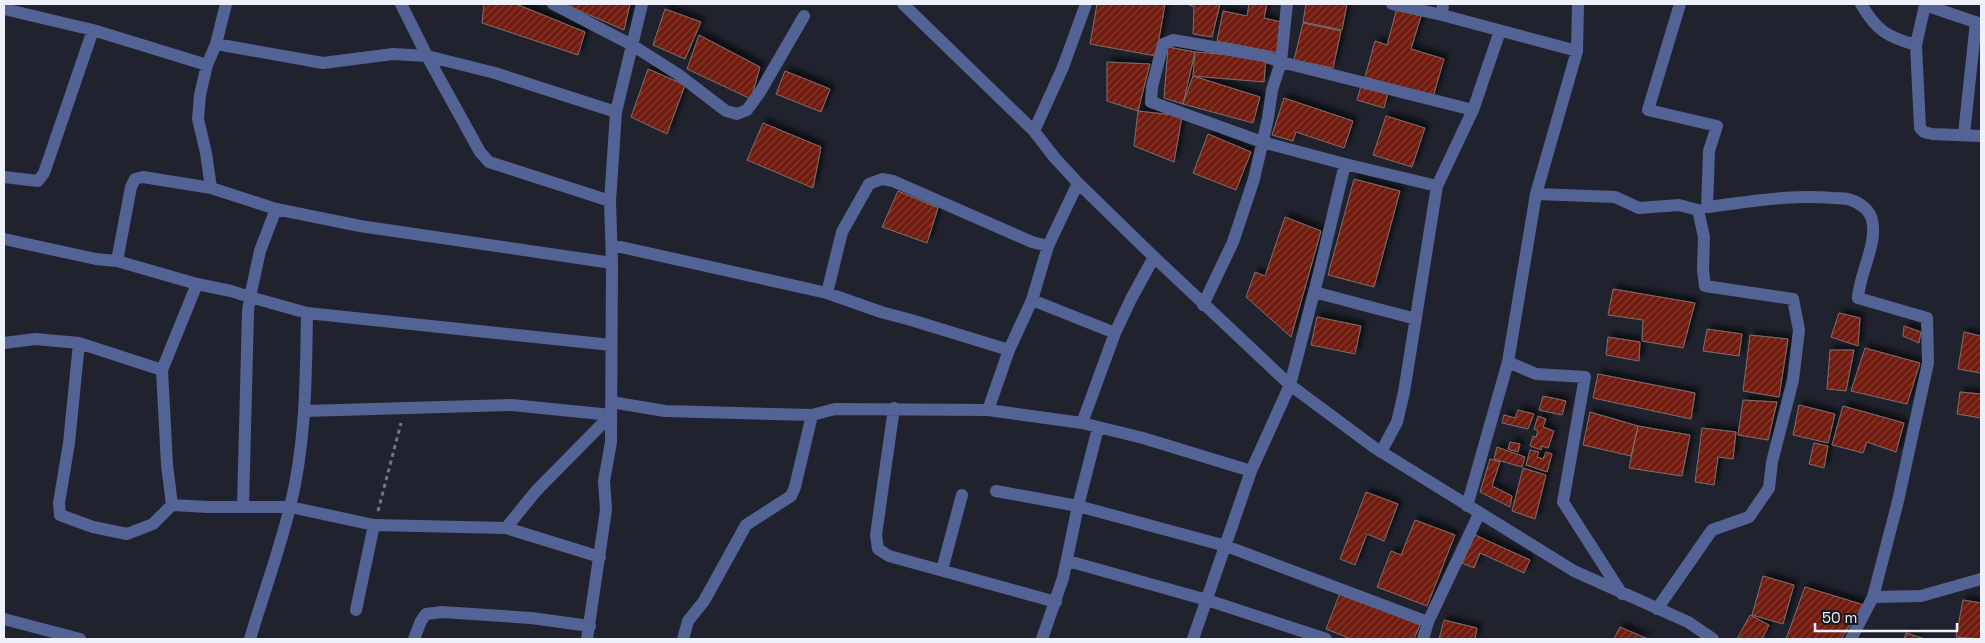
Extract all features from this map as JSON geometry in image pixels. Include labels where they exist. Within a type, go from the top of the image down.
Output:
[{"type":"street","points":[[211,188],[206,153],[198,119],[200,95],[207,66],[216,44],[226,4]]},
{"type":"street","points":[[401,4],[427,56],[480,152],[489,162],[610,201]]},
{"type":"street","points":[[553,4],[632,45],[680,75],[726,111],[737,114],[747,110],[760,92],[804,16]]},
{"type":"street","points":[[587,639],[606,510],[604,481],[611,442],[612,245],[610,201],[616,112],[642,4]]},
{"type":"street","points":[[903,4],[1034,131],[1054,157],[1078,183],[1203,305],[1290,385],[1381,452],[1574,571],[1688,622],[1713,639]]},
{"type":"street","points":[[1034,131],[1063,67],[1086,4]]},
{"type":"street","points":[[1203,305],[1240,223],[1254,179],[1272,90],[1281,62],[1287,4]]},
{"type":"street","points":[[1392,4],[1443,9],[1500,31],[1577,51]]},
{"type":"street","points":[[1467,506],[1508,362],[1536,194],[1577,51],[1578,4]]},
{"type":"street","points":[[1680,4],[1648,110],[1717,126],[1709,151],[1707,207],[1810,196],[1850,199],[1864,206],[1872,218],[1873,229],[1858,298],[1927,318],[1928,363],[1910,452],[1874,597],[1850,639]]},
{"type":"street","points":[[1861,4],[1871,21],[1886,34],[1916,45]]},
{"type":"street","points":[[1964,134],[1979,23],[1925,4],[1916,45],[1920,128],[1924,132],[1932,134],[1981,136]]},
{"type":"street","points":[[4,10],[92,30],[207,66]]},
{"type":"street","points":[[4,177],[29,182],[38,181],[44,173],[92,30]]},
{"type":"street","points":[[1381,452],[1397,422],[1404,392],[1437,186],[1473,110],[1500,31]]},
{"type":"street","points":[[1437,186],[1262,142],[1151,102],[1152,87],[1163,44],[1173,40],[1264,56],[1281,62],[1473,110]]},
{"type":"street","points":[[216,44],[323,63],[393,54],[427,56],[495,73],[616,112]]},
{"type":"street","points":[[1193,639],[1252,471],[1290,385],[1345,164]]},
{"type":"street","points":[[117,261],[131,187],[135,179],[143,177],[211,188],[276,210],[360,226],[612,263]]},
{"type":"street","points":[[827,293],[842,232],[869,184],[882,179],[893,181],[1032,242],[1048,246]]},
{"type":"street","points":[[988,410],[1009,350],[1032,300],[1048,246],[1078,183]]},
{"type":"street","points":[[1536,194],[1615,197],[1639,208],[1679,206],[1698,210],[1704,237],[1702,270],[1705,286],[1794,299],[1799,330],[1793,380],[1772,462],[1769,488],[1749,517],[1712,530],[1657,609]]},
{"type":"street","points":[[242,507],[248,312],[260,251],[276,210]]},
{"type":"street","points":[[4,239],[96,259],[117,261],[197,284],[231,290],[307,313],[611,345]]},
{"type":"street","points":[[612,245],[827,293],[881,312],[1009,350]]},
{"type":"street","points":[[1082,423],[1115,333],[1154,257]]},
{"type":"street","points":[[172,505],[167,465],[162,370],[197,284]]},
{"type":"street","points":[[1314,292],[1416,319]]},
{"type":"street","points":[[1032,300],[1115,333]]},
{"type":"street","points":[[250,639],[290,507],[305,411],[307,313]]},
{"type":"street","points":[[4,342],[35,339],[79,343],[162,370]]},
{"type":"street","points":[[79,343],[69,443],[58,503],[60,515],[93,527],[127,534],[153,524],[172,505],[290,507],[374,525],[506,528],[600,557]]},
{"type":"street","points":[[1508,362],[1536,374],[1586,378],[1563,502],[1622,594]]},
{"type":"street","points":[[305,411],[512,405],[812,415],[835,409],[988,410],[1082,423],[1143,438],[1252,471]]},
{"type":"street","points":[[894,408],[876,535],[878,549],[889,556],[1056,602]]},
{"type":"street","points":[[506,528],[536,491],[611,409]]},
{"type":"street","points":[[683,639],[688,622],[704,600],[746,525],[790,496],[795,487],[812,415]]},
{"type":"street","points":[[1042,639],[1056,602],[1068,561],[1078,506],[1098,428]]},
{"type":"street","points":[[996,491],[1078,506],[1226,546],[1428,622]]},
{"type":"street","points":[[942,570],[962,496]]},
{"type":"street","points":[[1423,639],[1428,622],[1480,514]]},
{"type":"street","points":[[356,610],[374,525]]},
{"type":"street","points":[[1068,561],[1207,600],[1326,639]]},
{"type":"street","points":[[1874,597],[1922,596],[1981,579]]},
{"type":"street","points":[[414,639],[421,620],[426,614],[442,612],[531,618],[590,626]]},
{"type":"street","points":[[4,619],[80,639]]},
{"type":"path","points":[[374,525],[405,408]]},
{"type":"building","points":[[484,4],[516,4],[585,32],[578,55],[482,23]]},
{"type":"building","points":[[564,4],[630,4],[624,30]]},
{"type":"building","points":[[1097,4],[1165,4],[1156,56],[1090,44]]},
{"type":"building","points":[[1187,4],[1220,4],[1212,37],[1193,34],[1194,7]]},
{"type":"building","points":[[1249,4],[1267,4],[1264,18],[1285,23],[1279,53],[1217,41],[1223,11],[1247,16]]},
{"type":"building","points":[[1306,4],[1347,4],[1342,30],[1303,22]]},
{"type":"building","points":[[1397,8],[1421,16],[1411,49],[1444,59],[1433,97],[1365,77],[1375,41],[1387,45]]},
{"type":"building","points":[[665,9],[701,22],[685,59],[653,45]]},
{"type":"building","points":[[1303,23],[1341,31],[1333,68],[1294,60]]},
{"type":"building","points":[[699,35],[760,67],[751,99],[687,69]]},
{"type":"building","points":[[1168,47],[1195,52],[1183,104],[1164,98]]},
{"type":"building","points":[[1195,52],[1266,58],[1264,82],[1193,76]]},
{"type":"building","points":[[1107,62],[1150,64],[1138,111],[1107,101]]},
{"type":"building","points":[[648,69],[685,85],[667,134],[631,117]]},
{"type":"building","points":[[785,71],[830,89],[821,112],[776,94]]},
{"type":"building","points":[[1193,76],[1260,97],[1253,123],[1183,104]]},
{"type":"building","points":[[1361,86],[1388,93],[1384,108],[1357,100]]},
{"type":"building","points":[[1284,98],[1353,121],[1344,148],[1296,132],[1293,141],[1272,135]]},
{"type":"building","points":[[1138,111],[1182,116],[1174,162],[1134,146]]},
{"type":"building","points":[[1386,116],[1425,128],[1412,167],[1373,155]]},
{"type":"building","points":[[763,123],[821,147],[813,188],[747,160]]},
{"type":"building","points":[[1208,134],[1251,152],[1236,190],[1193,173]]},
{"type":"building","points":[[1354,179],[1400,191],[1374,287],[1328,275]]},
{"type":"building","points":[[898,191],[938,208],[927,243],[882,227]]},
{"type":"building","points":[[1285,217],[1321,231],[1291,337],[1246,297],[1255,272],[1265,276]]},
{"type":"building","points":[[1613,289],[1695,303],[1683,348],[1642,341],[1643,320],[1608,315]]},
{"type":"building","points":[[1839,313],[1860,318],[1858,346],[1831,337]]},
{"type":"building","points":[[1317,317],[1361,326],[1355,354],[1311,345]]},
{"type":"building","points":[[1904,326],[1921,332],[1919,343],[1903,336]]},
{"type":"building","points":[[1707,329],[1742,334],[1739,356],[1703,351]]},
{"type":"building","points":[[1964,332],[1981,336],[1981,373],[1958,369]]},
{"type":"building","points":[[1750,335],[1788,339],[1779,397],[1743,391]]},
{"type":"building","points":[[1608,337],[1640,342],[1639,361],[1606,355]]},
{"type":"building","points":[[1865,348],[1920,363],[1907,404],[1851,391]]},
{"type":"building","points":[[1830,350],[1854,350],[1846,391],[1827,389]]},
{"type":"building","points":[[1598,374],[1695,393],[1691,419],[1593,398]]},
{"type":"building","points":[[1960,392],[1981,394],[1981,418],[1957,414]]},
{"type":"building","points":[[1543,396],[1566,401],[1562,415],[1539,410]]},
{"type":"building","points":[[1743,400],[1777,402],[1768,440],[1738,435]]},
{"type":"building","points":[[1799,405],[1835,414],[1828,443],[1793,435]]},
{"type":"building","points":[[1843,406],[1904,423],[1896,452],[1867,442],[1863,453],[1832,445]]},
{"type":"building","points":[[1518,410],[1534,414],[1528,429],[1502,423],[1504,415],[1515,418]]},
{"type":"building","points":[[1590,412],[1638,426],[1631,456],[1583,445]]},
{"type":"building","points":[[1538,416],[1546,419],[1543,427],[1554,431],[1548,448],[1542,446],[1541,450],[1530,446],[1533,436],[1536,437],[1538,431],[1534,429]]},
{"type":"building","points":[[1638,426],[1690,435],[1682,476],[1629,468]]},
{"type":"building","points":[[1702,428],[1736,432],[1733,459],[1718,457],[1714,485],[1695,482]]},
{"type":"building","points":[[1510,442],[1520,444],[1518,452],[1508,449]]},
{"type":"building","points":[[1814,443],[1828,446],[1824,468],[1809,464]]},
{"type":"building","points":[[1497,447],[1525,457],[1522,467],[1494,459]]},
{"type":"building","points":[[1530,450],[1539,452],[1537,457],[1543,459],[1546,452],[1552,454],[1547,472],[1526,465]]},
{"type":"building","points":[[1490,459],[1500,462],[1492,486],[1512,496],[1510,507],[1480,492]]},
{"type":"building","points":[[1523,468],[1546,475],[1535,519],[1512,511]]},
{"type":"building","points":[[1366,492],[1398,504],[1384,541],[1367,534],[1355,565],[1340,559]]},
{"type":"building","points":[[1415,520],[1455,535],[1427,606],[1377,587],[1391,551],[1401,555]]},
{"type":"building","points":[[1475,535],[1530,560],[1524,573],[1480,553],[1474,568],[1462,563]]},
{"type":"building","points":[[1763,576],[1794,585],[1783,624],[1752,615]]},
{"type":"building","points":[[1805,587],[1864,605],[1841,639],[1786,639]]},
{"type":"building","points":[[1340,593],[1420,625],[1414,639],[1351,639],[1326,629]]},
{"type":"building","points":[[1963,600],[1981,603],[1981,639],[1956,637]]},
{"type":"building","points":[[1750,615],[1769,625],[1762,639],[1737,639]]},
{"type":"building","points":[[1444,620],[1477,628],[1475,639],[1439,639]]},
{"type":"building","points":[[1620,627],[1648,639],[1614,639]]},
{"type":"building","points":[[1906,633],[1925,639],[1904,639]]}]
